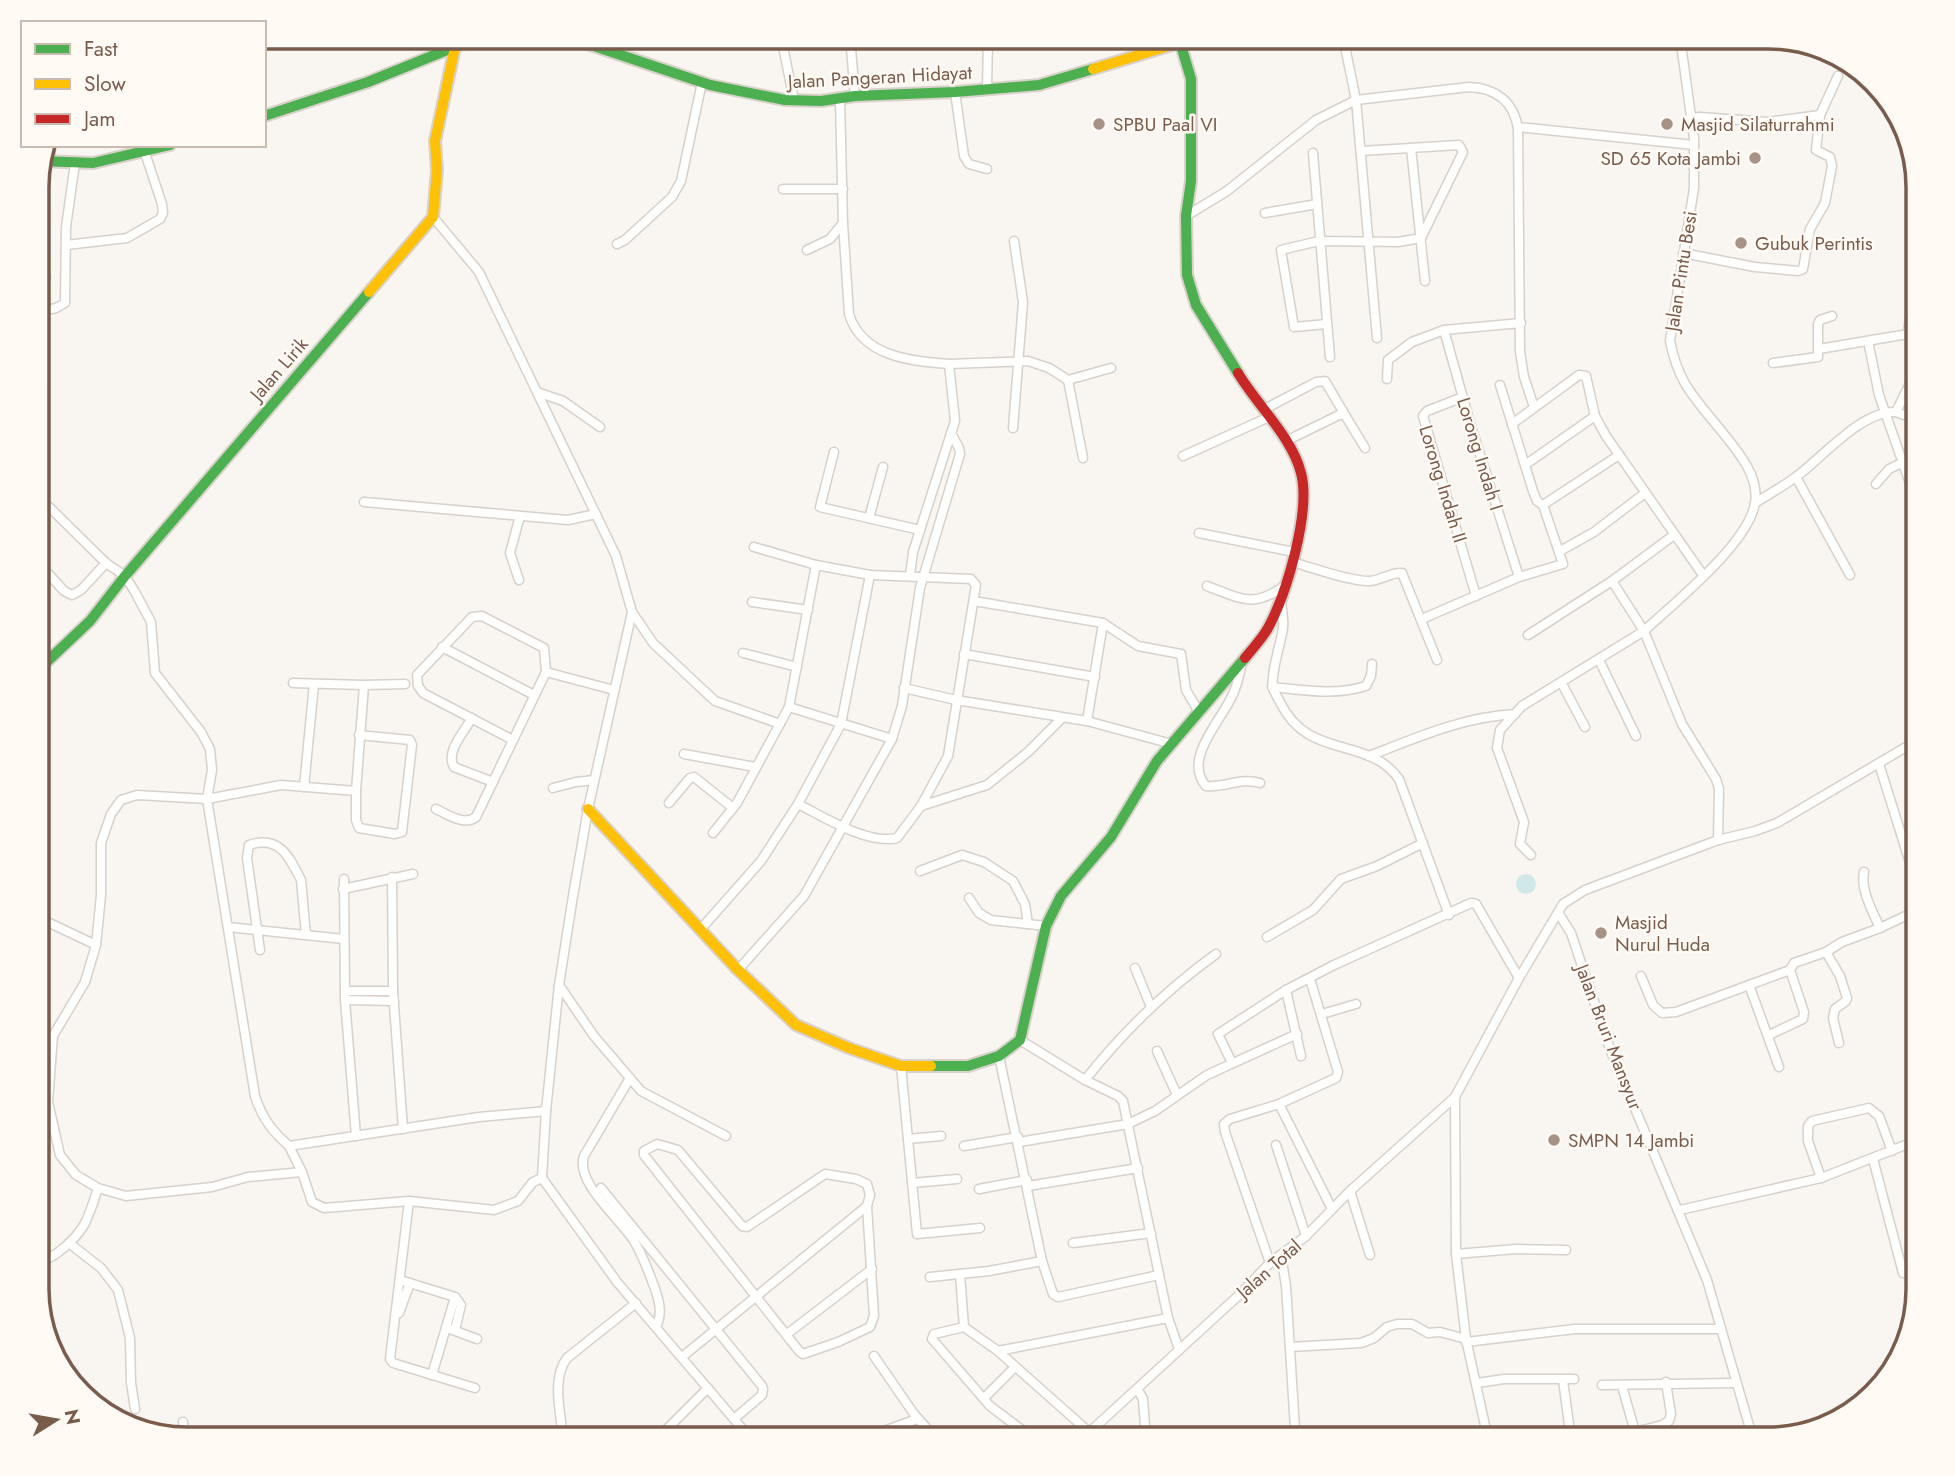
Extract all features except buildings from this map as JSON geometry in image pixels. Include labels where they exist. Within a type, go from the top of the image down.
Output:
[{"type":"main road","points":[[266,115],[368,82],[449,49]]},
{"type":"main road","points":[[433,217],[438,170],[435,141],[454,49]]},
{"type":"main road","name":"Jalan Pangeran Hidayat","points":[[603,49],[729,91],[794,100],[840,100],[855,96],[1039,85],[1156,49]]},
{"type":"main road","points":[[588,809],[738,970],[796,1025],[849,1048],[901,1066],[968,1066],[999,1056],[1020,1040],[1046,926],[1062,896],[1111,837],[1157,761],[1267,630],[1287,584],[1305,499],[1301,471],[1286,442],[1241,379],[1196,305],[1187,275],[1186,216],[1191,181],[1191,79],[1182,49]]},
{"type":"main road","points":[[52,162],[101,162],[164,147]]},
{"type":"main road","name":"Jalan Lirik","points":[[49,660],[90,621],[125,576],[433,217]]},
{"type":"street","points":[[783,49],[794,100]]},
{"type":"street","points":[[851,49],[855,96]]},
{"type":"street","points":[[987,90],[988,49]]},
{"type":"street","points":[[1345,49],[1356,100],[1377,338]]},
{"type":"street","name":"Jalan Pintu Besi","points":[[1681,49],[1694,145],[1695,188],[1670,341],[1674,365],[1683,384],[1747,467],[1754,484],[1755,503]]},
{"type":"street","points":[[1683,253],[1755,267],[1798,271],[1803,269],[1810,229],[1825,203],[1832,166],[1830,157],[1816,150],[1820,114],[1838,76]]},
{"type":"street","points":[[617,244],[625,240],[672,197],[681,181],[702,82]]},
{"type":"street","points":[[1186,216],[1227,191],[1316,121],[1356,100],[1469,86],[1485,88],[1498,94],[1512,107],[1518,127],[1521,363],[1534,407]]},
{"type":"street","points":[[955,92],[964,156],[969,164],[987,169]]},
{"type":"street","points":[[840,100],[849,314],[853,327],[870,345],[907,360],[949,364],[1028,361],[1049,368],[1068,380],[1083,458]]},
{"type":"street","points":[[1690,118],[1775,122],[1820,114]]},
{"type":"street","points":[[1518,127],[1694,145]]},
{"type":"street","points":[[1361,151],[1460,145],[1463,152],[1421,238]]},
{"type":"street","points":[[1411,148],[1425,281]]},
{"type":"street","points":[[66,245],[127,238],[160,219],[163,213],[162,204],[145,153]]},
{"type":"street","points":[[1313,153],[1330,357]]},
{"type":"street","points":[[49,310],[65,303],[66,245],[75,163]]},
{"type":"street","points":[[783,188],[843,189]]},
{"type":"street","points":[[1265,213],[1317,204]]},
{"type":"street","points":[[433,217],[479,272],[616,556],[632,612],[653,643],[715,701],[780,724]]},
{"type":"street","points":[[807,250],[830,239],[844,223]]},
{"type":"street","points":[[1327,324],[1294,327],[1281,250],[1320,241],[1398,242],[1421,238]]},
{"type":"street","points":[[1013,428],[1023,302],[1014,241]]},
{"type":"street","points":[[1773,363],[1816,358],[1819,349],[1818,324],[1823,318],[1832,316]]},
{"type":"street","points":[[1387,379],[1388,360],[1412,342],[1444,330],[1521,323]]},
{"type":"street","name":"Lorong Indah I","points":[[1444,330],[1519,577]]},
{"type":"street","points":[[1819,349],[1906,334]]},
{"type":"street","points":[[1868,341],[1874,376],[1906,469]]},
{"type":"street","points":[[910,575],[913,552],[955,421],[949,364]]},
{"type":"street","points":[[1068,380],[1111,368]]},
{"type":"street","points":[[1511,424],[1583,374],[1586,376],[1595,416],[1703,575]]},
{"type":"street","points":[[1183,456],[1266,414],[1316,382],[1325,381],[1365,448]]},
{"type":"street","points":[[1422,619],[1519,577],[1562,566],[1560,551],[1543,505],[1537,501],[1500,385]]},
{"type":"street","points":[[537,392],[563,401],[600,427]]},
{"type":"street","points":[[1896,412],[1906,392]]},
{"type":"street","name":"Lorong Indah II","points":[[1463,397],[1427,411],[1423,416],[1476,596]]},
{"type":"street","points":[[1531,855],[1520,844],[1524,822],[1497,748],[1497,735],[1500,730],[1531,700],[1644,631],[1732,544],[1745,526],[1755,503],[1796,477],[1872,417],[1885,411],[1906,416]]},
{"type":"street","points":[[1286,442],[1339,415],[1345,415]]},
{"type":"street","points":[[1525,465],[1595,416]]},
{"type":"street","points":[[738,970],[804,896],[892,739],[902,706],[924,576],[960,454],[951,433]]},
{"type":"street","points":[[834,452],[820,507],[920,530]]},
{"type":"street","points":[[1543,505],[1619,455]]},
{"type":"street","points":[[1876,484],[1889,468],[1904,462]]},
{"type":"street","points":[[869,518],[883,467]]},
{"type":"street","points":[[1796,477],[1850,575]]},
{"type":"street","points":[[1560,551],[1594,532],[1645,493]]},
{"type":"street","points":[[364,502],[568,520],[596,514]]},
{"type":"street","points":[[49,507],[106,563],[125,576],[151,622],[155,673],[211,749],[212,770],[207,799],[255,1096],[260,1114],[274,1133],[289,1146],[302,1172],[312,1202],[324,1208],[409,1201],[494,1210],[519,1201],[533,1182],[541,1178]]},
{"type":"street","points":[[519,580],[510,553],[520,516]]},
{"type":"street","points":[[1199,533],[1293,557],[1366,582],[1402,573],[1437,660]]},
{"type":"street","points":[[1528,635],[1612,581],[1674,535]]},
{"type":"street","points":[[754,547],[816,565],[870,575],[971,579],[976,585],[948,756],[921,806],[897,838],[882,840],[843,827],[798,804]]},
{"type":"street","points":[[49,574],[64,591],[72,595],[82,590],[106,563]]},
{"type":"street","points":[[713,833],[733,808],[789,707],[816,565]]},
{"type":"street","points":[[700,929],[761,861],[798,804],[841,724],[870,575]]},
{"type":"street","points":[[1612,581],[1644,631],[1682,724],[1716,779],[1719,789],[1718,840]]},
{"type":"street","points":[[1207,586],[1248,601],[1260,601],[1287,584]]},
{"type":"street","points":[[1281,598],[1283,625],[1272,687],[1288,718],[1303,733],[1370,756],[1391,768],[1399,779],[1449,915]]},
{"type":"street","points":[[974,601],[1103,623],[1138,646],[1181,654],[1186,690],[1199,712]]},
{"type":"street","points":[[752,602],[808,610]]},
{"type":"street","points":[[632,612],[588,809],[559,985],[541,1178],[636,1303],[741,1427]]},
{"type":"street","points":[[436,809],[464,821],[471,821],[476,817],[546,672],[544,648],[482,616],[472,617],[417,675],[418,686],[423,693],[513,740]]},
{"type":"street","points":[[1087,721],[1103,623]]},
{"type":"street","points":[[442,647],[534,695]]},
{"type":"street","points":[[743,653],[797,667]]},
{"type":"street","points":[[964,654],[1095,677]]},
{"type":"street","points":[[1599,660],[1636,736]]},
{"type":"street","points":[[1242,661],[1234,692],[1203,747],[1198,768],[1200,779],[1206,786],[1216,787],[1250,780],[1260,783]]},
{"type":"street","points":[[1272,687],[1334,694],[1352,691],[1366,686],[1371,676],[1372,664]]},
{"type":"street","points":[[546,672],[614,690]]},
{"type":"street","points":[[1561,682],[1585,727]]},
{"type":"street","points":[[293,683],[405,684]]},
{"type":"street","points":[[304,787],[314,684]]},
{"type":"street","points":[[359,735],[410,740],[412,745],[402,832],[395,834],[359,828],[356,820],[359,735],[364,685]]},
{"type":"street","points":[[904,688],[956,700],[1087,721],[1172,744]]},
{"type":"street","points":[[789,707],[892,739]]},
{"type":"street","points":[[1370,756],[1453,724],[1494,715],[1515,714]]},
{"type":"street","points":[[472,718],[451,754],[450,761],[454,767],[493,782]]},
{"type":"street","points":[[921,806],[987,785],[1028,752],[1062,718]]},
{"type":"street","points":[[1486,1427],[1466,1340],[1455,1254],[1455,1097],[1519,978],[1563,904],[1585,890],[1718,840],[1777,823],[1906,747]]},
{"type":"street","points":[[684,754],[755,767]]},
{"type":"street","points":[[1879,764],[1906,851]]},
{"type":"street","points":[[669,803],[690,778],[694,777],[733,808]]},
{"type":"street","points":[[553,788],[594,780]]},
{"type":"street","points":[[49,1089],[53,1036],[85,982],[96,945],[101,895],[101,843],[111,814],[121,800],[137,794],[207,799],[281,785],[356,791]]},
{"type":"street","points":[[260,950],[247,858],[249,845],[273,843],[280,848],[301,880],[306,934]]},
{"type":"street","points":[[1268,937],[1313,910],[1341,879],[1377,866],[1423,843]]},
{"type":"street","points":[[920,871],[962,855],[984,862],[1013,881],[1025,904],[1028,923]]},
{"type":"street","points":[[1864,872],[1862,881],[1880,928]]},
{"type":"street","points":[[343,889],[413,874]]},
{"type":"street","points":[[392,877],[393,991],[403,1129]]},
{"type":"street","points":[[344,879],[345,996],[356,1136]]},
{"type":"street","points":[[969,898],[979,913],[991,920],[1046,926]]},
{"type":"street","points":[[1232,1063],[1218,1034],[1286,990],[1334,965],[1471,903],[1475,904],[1519,978]]},
{"type":"street","name":"Jalan Bruri Mansyur","points":[[1559,914],[1571,933],[1610,1049],[1680,1210],[1707,1280],[1749,1427]]},
{"type":"street","points":[[1641,976],[1653,1005],[1662,1013],[1676,1012],[1790,970],[1794,963],[1800,960],[1826,952],[1842,942],[1906,916]]},
{"type":"street","points":[[49,922],[96,945]]},
{"type":"street","points":[[228,927],[344,939]]},
{"type":"street","points":[[1826,952],[1840,976],[1847,998],[1835,1009],[1833,1018],[1839,1043]]},
{"type":"street","points":[[1085,1080],[1106,1053],[1151,1007],[1216,954]]},
{"type":"street","points":[[1135,968],[1151,1007]]},
{"type":"street","points":[[1769,1035],[1803,1019],[1804,1012],[1790,970]]},
{"type":"street","points":[[1270,1263],[1224,1124],[1230,1119],[1279,1104],[1336,1078],[1338,1072],[1310,979]]},
{"type":"street","points":[[559,985],[594,1036],[641,1091],[726,1136]]},
{"type":"street","points":[[1749,985],[1779,1067]]},
{"type":"street","points":[[1286,990],[1301,1056]]},
{"type":"street","points":[[345,996],[393,991]]},
{"type":"street","points":[[345,996],[394,1001]]},
{"type":"street","points":[[1322,1014],[1356,1003]]},
{"type":"street","points":[[964,1146],[1129,1124],[1155,1111],[1207,1075],[1297,1034]]},
{"type":"street","points":[[1020,1040],[1123,1101],[1168,1318],[1179,1349]]},
{"type":"street","points":[[1157,1051],[1177,1094]]},
{"type":"street","points":[[999,1056],[1049,1287],[1058,1297],[1159,1275]]},
{"type":"street","points":[[901,1066],[917,1234],[980,1228]]},
{"type":"street","points":[[630,1077],[584,1156],[582,1167],[592,1189],[639,1250],[660,1300],[660,1319],[656,1327]]},
{"type":"street","name":"Jalan Total","points":[[1095,1427],[1138,1390],[1270,1263],[1306,1236],[1350,1191],[1455,1097]]},
{"type":"street","points":[[1279,1104],[1332,1209]]},
{"type":"street","points":[[49,1106],[60,1155],[76,1175],[98,1188],[126,1196],[212,1187],[248,1177],[302,1172]]},
{"type":"street","points":[[1821,1178],[1808,1141],[1808,1126],[1812,1121],[1869,1108],[1875,1111],[1892,1151]]},
{"type":"street","points":[[289,1146],[479,1117],[546,1111]]},
{"type":"street","points":[[908,1139],[941,1136]]},
{"type":"street","points":[[657,1144],[678,1150],[742,1226],[747,1227],[825,1174],[856,1178],[867,1184],[870,1195],[867,1206],[872,1269],[873,1316],[870,1327],[803,1354],[644,1151],[657,1144]]},
{"type":"street","points":[[1276,1145],[1306,1236]]},
{"type":"street","points":[[1680,1210],[1821,1178],[1906,1145]]},
{"type":"street","points":[[1874,1159],[1903,1273]]},
{"type":"street","points":[[979,1189],[1138,1168]]},
{"type":"street","points":[[912,1183],[957,1179]]},
{"type":"street","points":[[49,1259],[69,1243],[84,1224],[98,1188]]},
{"type":"street","points":[[601,1188],[764,1390],[762,1395],[734,1419]]},
{"type":"street","points":[[1350,1191],[1370,1255]]},
{"type":"street","points":[[409,1201],[390,1359],[393,1363],[475,1388]]},
{"type":"street","points":[[682,1357],[867,1206]]},
{"type":"street","points":[[1073,1243],[1151,1233]]},
{"type":"street","points":[[69,1243],[101,1268],[118,1290],[130,1338],[135,1409]]},
{"type":"street","points":[[1455,1254],[1516,1249],[1566,1250]]},
{"type":"street","points":[[1281,1255],[1286,1286],[1294,1427]]},
{"type":"street","points":[[930,1277],[1042,1261]]},
{"type":"street","points":[[788,1334],[872,1269]]},
{"type":"street","points":[[960,1274],[964,1327],[998,1352],[1083,1427]]},
{"type":"street","points":[[400,1280],[455,1297],[461,1305],[432,1375]]},
{"type":"street","points":[[393,1330],[410,1283]]},
{"type":"street","points":[[562,1427],[558,1378],[560,1368],[567,1358],[636,1303]]},
{"type":"street","points":[[998,1352],[1168,1318]]},
{"type":"street","points":[[1290,1347],[1361,1343],[1397,1324],[1412,1324],[1428,1333],[1440,1332],[1466,1340],[1576,1329],[1721,1329]]},
{"type":"street","points":[[964,1327],[934,1334],[932,1339],[990,1406],[1018,1427]]},
{"type":"street","points":[[451,1329],[477,1339]]},
{"type":"street","points":[[874,1356],[925,1427]]},
{"type":"street","points":[[984,1398],[1015,1367]]},
{"type":"street","points":[[1477,1382],[1504,1379],[1574,1379]]},
{"type":"street","points":[[1563,1380],[1569,1427]]},
{"type":"street","points":[[1657,1427],[1669,1421],[1671,1414],[1667,1382]]},
{"type":"street","points":[[1602,1385],[1735,1383]]},
{"type":"street","points":[[1622,1386],[1633,1427]]},
{"type":"street","points":[[669,1427],[708,1388]]},
{"type":"street","points":[[1138,1390],[1143,1399],[1145,1427]]},
{"type":"street","points":[[895,1427],[917,1419]]},
{"type":"street","points":[[183,1422],[183,1427]]},
{"type":"water","points":[[1526,874],[1533,877],[1536,884],[1533,891],[1526,894],[1519,891],[1516,884],[1519,877]]},
{"type":"traffic: fast","points":[[266,115],[368,82],[449,49]]},
{"type":"traffic: fast","points":[[603,49],[710,85],[785,100],[821,101],[855,96],[1039,85],[1093,69]]},
{"type":"traffic: fast","points":[[1182,49],[1191,79],[1191,181],[1186,216],[1187,275],[1196,305],[1238,373]]},
{"type":"traffic: fast","points":[[52,161],[93,163],[161,147]]},
{"type":"traffic: fast","points":[[49,660],[90,621],[125,576],[369,292]]},
{"type":"traffic: fast","points":[[931,1066],[968,1066],[999,1056],[1020,1040],[1046,926],[1061,896],[1111,837],[1157,761],[1245,658]]},
{"type":"traffic: slow","points":[[369,292],[433,217],[437,170],[435,141],[455,49]]},
{"type":"traffic: slow","points":[[1093,69],[1159,49]]},
{"type":"traffic: slow","points":[[588,809],[738,970],[796,1025],[849,1048],[901,1066],[931,1066]]},
{"type":"traffic: jam","points":[[1238,373],[1290,447],[1301,473],[1303,489],[1300,530],[1283,594],[1266,632],[1245,658]]},
{"type":"place","name":"SPBU Paal VI","points":[[1099,124]]},
{"type":"place","name":"Masjid Silaturrahmi","points":[[1667,124]]},
{"type":"place","name":"SD 65 Kota Jambi","points":[[1755,158]]},
{"type":"place","name":"Gubuk Perintis","points":[[1741,243]]},
{"type":"place","name":"Masjid Nurul Huda","points":[[1601,933]]},
{"type":"place","name":"SMPN 14 Jambi","points":[[1554,1140]]}]
